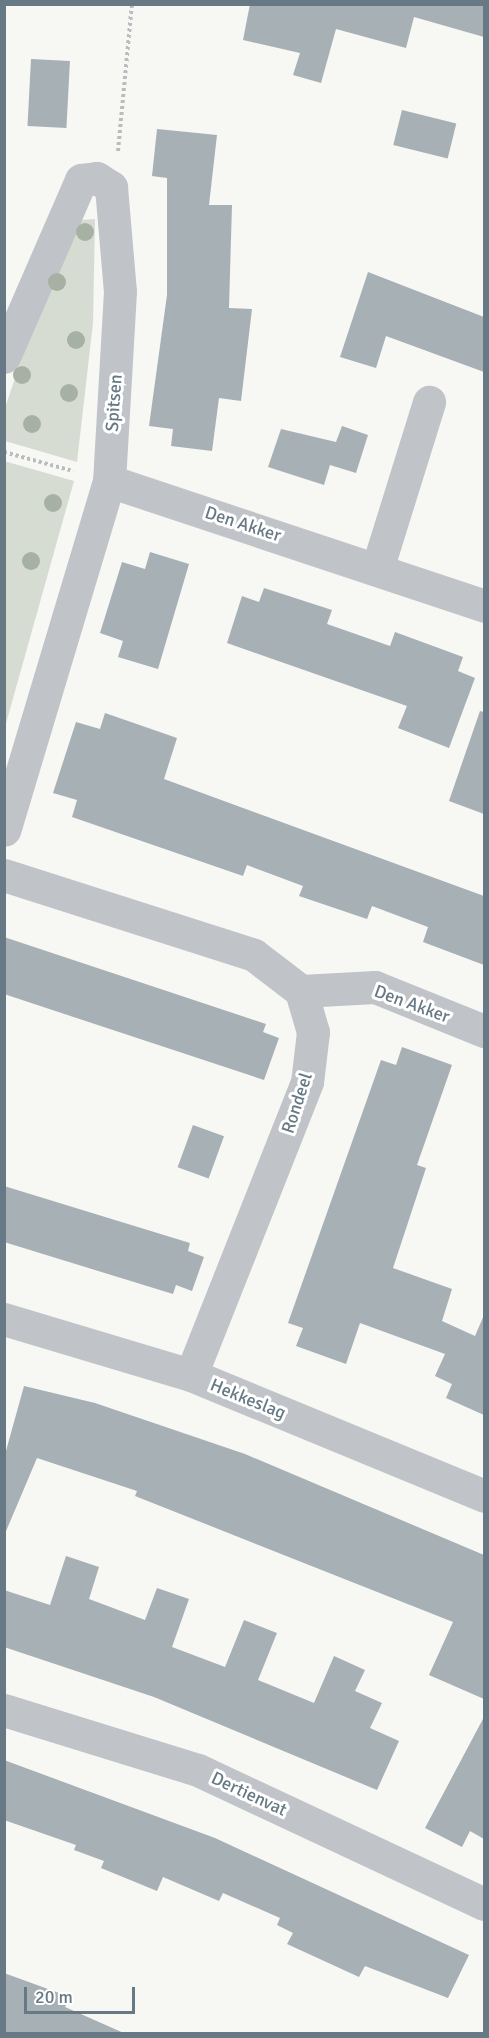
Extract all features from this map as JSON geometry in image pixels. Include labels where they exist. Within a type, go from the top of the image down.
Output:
[{"type":"street","points":[[4,357],[81,180],[97,178],[111,187]]},
{"type":"street","name":"Spitsen","points":[[4,830],[109,481],[120,291],[111,187]]},
{"type":"street","points":[[378,566],[429,402]]},
{"type":"street","name":"Den Akker","points":[[109,481],[378,566],[484,606]]},
{"type":"street","points":[[4,875],[254,955],[301,992]]},
{"type":"street","name":"Den Akker","points":[[301,992],[375,987],[484,1031]]},
{"type":"street","name":"Rondeel","points":[[191,1375],[307,1082],[313,1032],[301,992]]},
{"type":"street","name":"Hekkeslag","points":[[4,1319],[191,1375],[484,1496]]},
{"type":"street","name":"Dertienvat","points":[[4,1710],[198,1770],[484,1904]]},
{"type":"path","points":[[111,187],[125,119],[132,4]]},
{"type":"path","points":[[4,452],[109,481]]},
{"type":"shaded area","points":[[95,219],[93,323],[77,462],[5,441],[5,408],[32,327],[79,220]]},
{"type":"shaded area","points":[[4,461],[74,481],[5,727],[4,727]]},
{"type":"building","points":[[250,4],[484,4],[484,37],[414,17],[406,48],[336,29],[321,83],[293,75],[300,53],[243,40]]},
{"type":"building","points":[[31,59],[70,61],[66,128],[27,126]]},
{"type":"building","points":[[402,110],[456,124],[448,158],[393,145]]},
{"type":"building","points":[[157,129],[217,135],[209,205],[232,205],[229,308],[252,309],[241,401],[219,398],[212,451],[171,446],[173,429],[149,426],[167,295],[167,178],[152,176]]},
{"type":"building","points":[[368,272],[484,317],[484,372],[386,336],[376,368],[340,357]]},
{"type":"building","points":[[342,426],[368,435],[356,473],[330,465],[324,485],[268,467],[281,429],[336,442]]},
{"type":"building","points":[[150,552],[189,564],[158,669],[118,657],[123,641],[100,633],[122,562],[145,569]]},
{"type":"building","points":[[264,588],[332,610],[327,624],[390,646],[395,632],[463,657],[458,671],[475,678],[449,748],[398,728],[407,706],[227,643],[242,596],[259,602]]},
{"type":"building","points":[[480,711],[484,712],[484,814],[449,801]]},
{"type":"building","points":[[105,713],[177,738],[164,779],[484,896],[484,965],[423,942],[428,927],[372,906],[367,919],[299,896],[303,886],[247,865],[243,876],[72,817],[77,800],[53,793],[76,722],[100,729]]},
{"type":"building","points":[[4,937],[266,1024],[263,1032],[279,1038],[264,1080],[4,994]]},
{"type":"building","points":[[402,1047],[452,1065],[417,1165],[426,1168],[393,1268],[452,1289],[442,1321],[475,1336],[484,1315],[484,1415],[446,1398],[452,1384],[435,1376],[445,1354],[360,1323],[346,1364],[296,1346],[303,1328],[288,1323],[381,1060],[396,1065]]},
{"type":"building","points":[[193,1125],[224,1136],[209,1179],[178,1167]]},
{"type":"building","points":[[4,1186],[190,1243],[188,1251],[204,1257],[192,1291],[176,1285],[173,1294],[4,1242]]},
{"type":"building","points":[[24,1386],[95,1403],[245,1454],[484,1555],[484,1699],[429,1675],[453,1622],[135,1496],[137,1491],[37,1458],[4,1536],[4,1458]]},
{"type":"building","points":[[66,1556],[99,1567],[89,1599],[145,1620],[157,1588],[189,1599],[172,1647],[225,1667],[244,1620],[277,1633],[258,1680],[314,1703],[334,1656],[365,1670],[355,1691],[382,1703],[370,1728],[399,1741],[377,1790],[154,1697],[4,1647],[4,1590],[50,1605]]},
{"type":"building","points":[[484,1717],[484,1839],[470,1831],[462,1847],[425,1828]]},
{"type":"building","points":[[4,1760],[215,1838],[469,1955],[448,1998],[365,1966],[359,1977],[287,1944],[293,1933],[277,1925],[280,1918],[223,1893],[219,1901],[163,1877],[157,1891],[101,1868],[104,1861],[74,1850],[76,1845],[4,1820]]},
{"type":"building","points":[[4,1973],[70,1997],[65,2007],[126,2034],[4,2034]]}]
